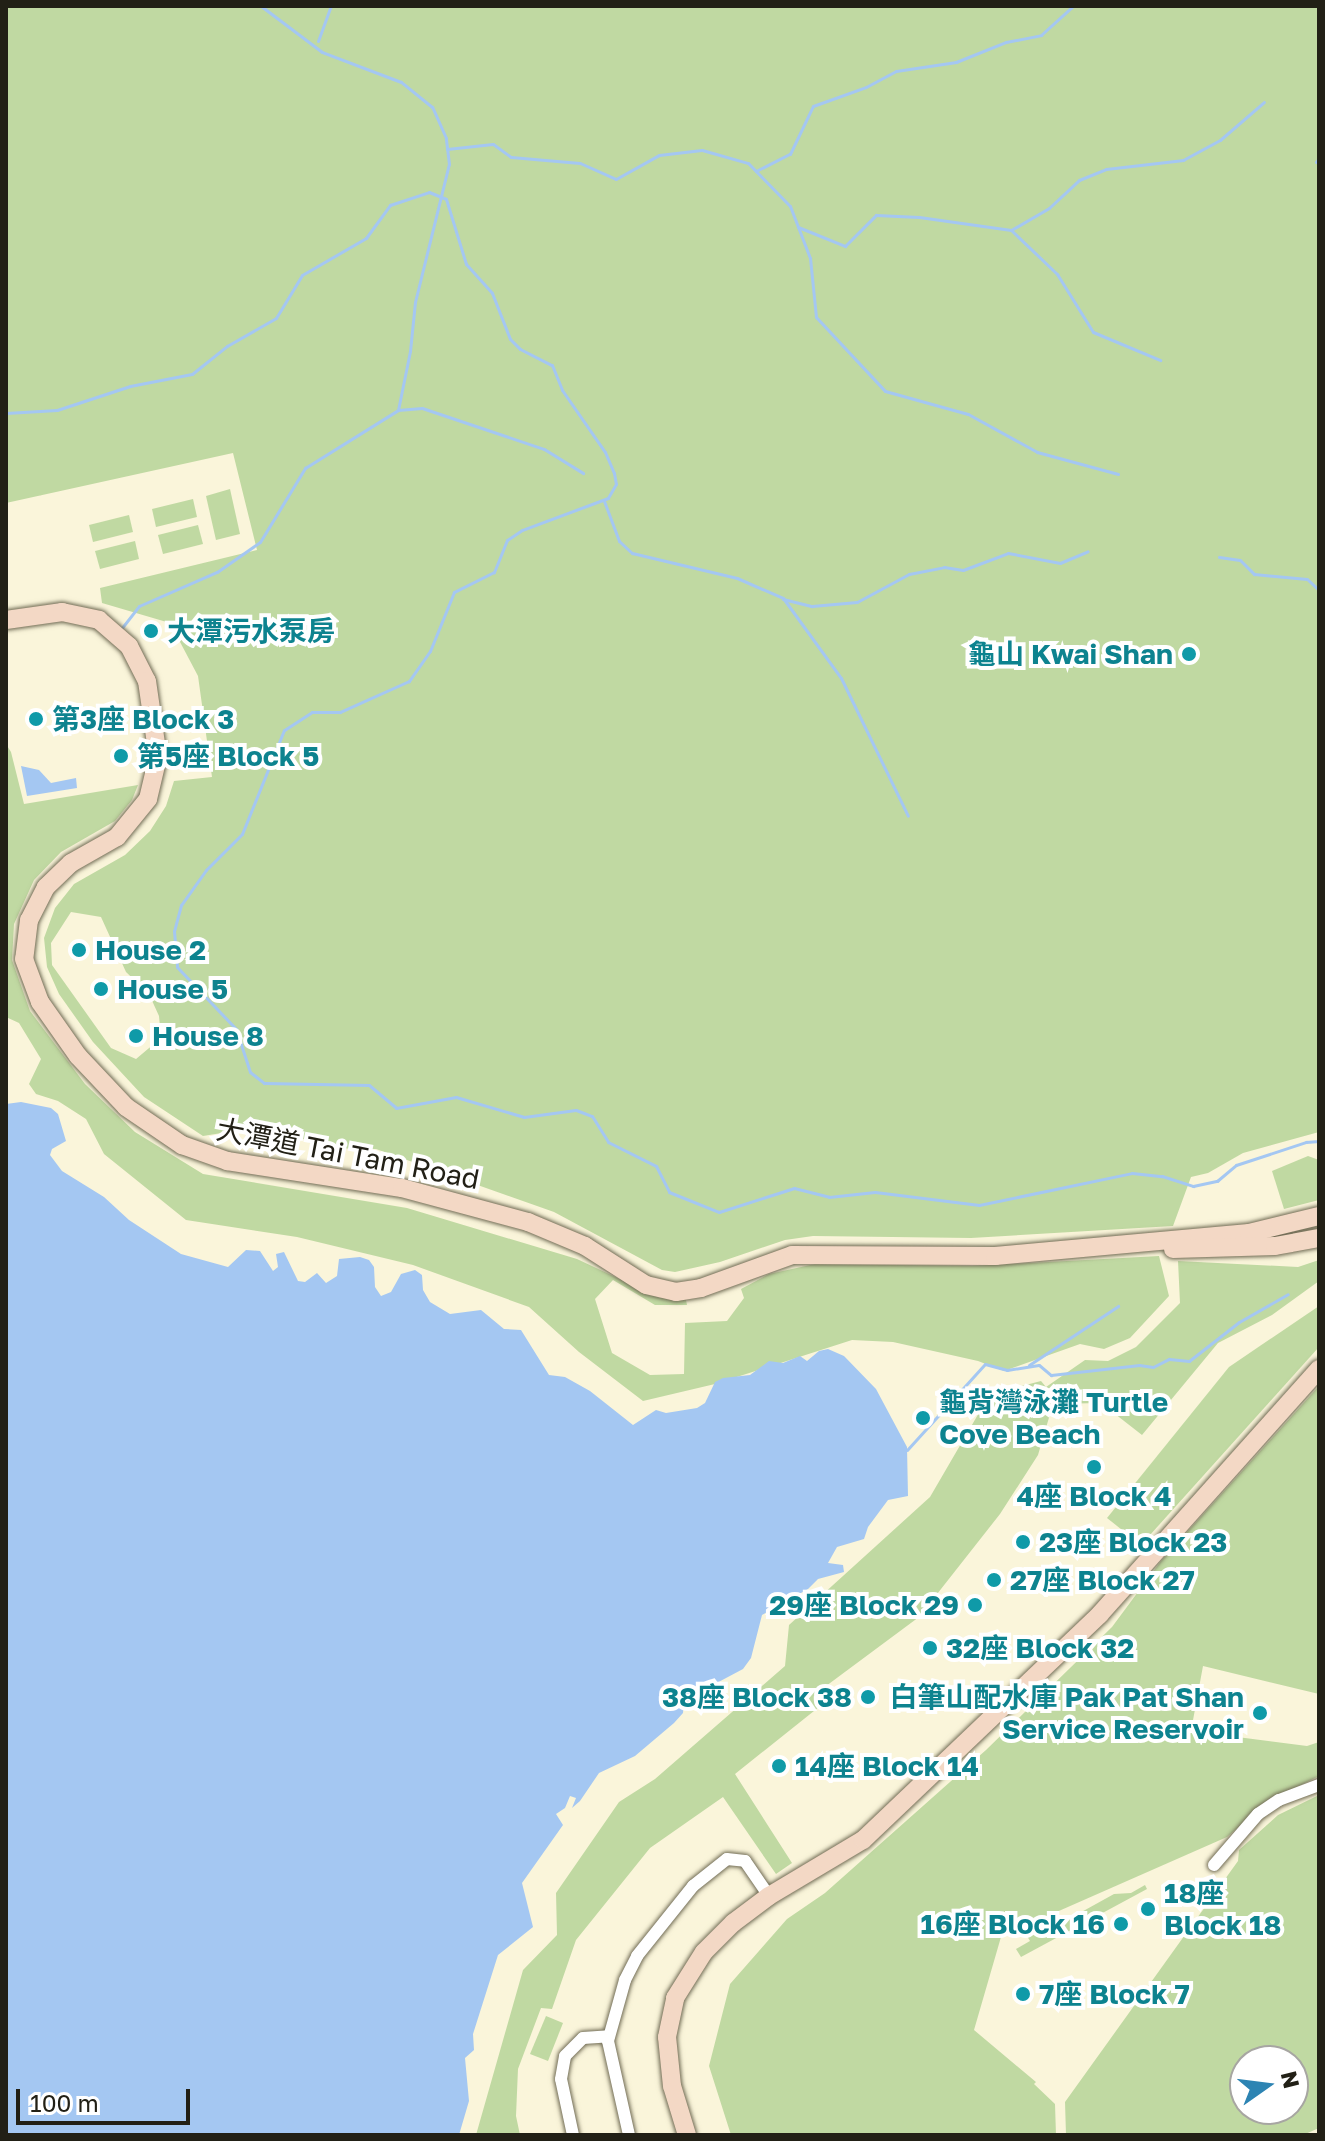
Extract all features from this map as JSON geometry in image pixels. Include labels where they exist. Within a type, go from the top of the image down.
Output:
[{"type":"main road","name":"大潭道 Tai Tam Road","points":[[6,620],[70,613],[104,623],[129,646],[149,688],[158,762],[148,799],[117,837],[77,859],[50,881],[32,912],[23,951],[34,992],[64,1038],[126,1107],[170,1139],[215,1158],[371,1182],[528,1222],[585,1246],[640,1281],[667,1291],[692,1290],[792,1255],[995,1256],[1267,1230],[1319,1216]]},
{"type":"main road","name":"大潭道 Tai Tam Road","points":[[1142,1244],[1163,1249],[1210,1249],[1275,1246],[1319,1238]]},
{"type":"main road","points":[[687,2135],[667,2061],[672,2007],[691,1969],[713,1942],[769,1896],[863,1840],[1100,1614],[1319,1369]]},
{"type":"street","points":[[1214,1865],[1242,1829],[1266,1808],[1319,1785]]},
{"type":"street","points":[[629,2135],[614,2080],[609,2036],[625,1980],[637,1956],[704,1876],[727,1859],[745,1861],[769,1896]]},
{"type":"street","points":[[573,2135],[561,2079],[565,2056],[583,2038],[609,2036]]},
{"type":"green space","points":[[6,6],[1319,6],[1319,1132],[1243,1153],[1208,1173],[1191,1177],[1173,1226],[971,1238],[813,1236],[785,1240],[720,1262],[675,1272],[662,1270],[554,1212],[376,1149],[319,1148],[277,1124],[203,1136],[144,1097],[93,1042],[59,994],[47,967],[44,938],[55,908],[74,884],[125,855],[150,831],[166,806],[174,781],[212,777],[198,676],[170,623],[102,603],[100,588],[257,550],[233,453],[6,503]],"holes":[[[71,912],[101,917],[126,972],[149,994],[159,1016],[161,1038],[136,1059],[111,1048],[52,965],[51,943]]]},
{"type":"green space","points":[[230,489],[240,534],[216,540],[206,496]]},
{"type":"green space","points":[[193,499],[197,517],[156,527],[152,509]]},
{"type":"green space","points":[[129,515],[133,532],[93,542],[89,525]]},
{"type":"green space","points":[[198,525],[203,544],[163,554],[158,535]]},
{"type":"green space","points":[[135,541],[139,559],[100,569],[95,551]]},
{"type":"green space","points":[[6,744],[11,752],[24,804],[138,785],[132,800],[115,821],[61,852],[34,880],[14,924],[12,960],[30,1011],[85,1084],[135,1132],[203,1174],[407,1208],[577,1259],[660,1298],[685,1295],[687,1305],[655,1305],[613,1280],[595,1299],[612,1353],[650,1375],[684,1374],[685,1323],[727,1321],[744,1298],[741,1289],[769,1274],[815,1264],[972,1266],[1159,1256],[1169,1296],[1130,1338],[1104,1349],[1080,1344],[1004,1371],[978,1361],[893,1342],[852,1340],[715,1384],[643,1401],[579,1352],[529,1307],[413,1265],[297,1237],[186,1220],[104,1154],[86,1119],[58,1101],[36,1094],[29,1084],[41,1059],[19,1023],[6,1017]]},
{"type":"green space","points":[[1308,1156],[1319,1160],[1319,1200],[1284,1209],[1272,1171]]},
{"type":"green space","points":[[1319,1260],[1319,1281],[1272,1315],[1218,1343],[1142,1435],[1101,1403],[1053,1404],[1038,1455],[1000,1514],[919,1617],[822,1689],[829,1699],[735,1774],[792,1863],[776,1874],[723,1797],[650,1848],[576,1940],[552,2009],[541,2008],[518,2069],[516,2116],[520,2135],[476,2135],[523,1970],[557,1935],[556,1893],[619,1802],[655,1779],[785,1666],[789,1625],[930,1497],[994,1387],[1007,1390],[1041,1381],[1046,1387],[1085,1360],[1108,1361],[1136,1347],[1180,1303],[1178,1261],[1298,1267]]},
{"type":"green space","points":[[1319,1306],[1319,1347],[1141,1545],[1107,1518],[1229,1367]]},
{"type":"green space","points":[[1319,1386],[1319,1694],[1203,1666],[1191,1731],[1307,1746],[1319,1742],[1319,1776],[1269,1801],[1227,1837],[1052,1914],[1058,1925],[1114,1894],[1131,1893],[1145,1885],[1147,1889],[1021,1957],[1016,1949],[1030,1941],[1022,1928],[1001,1937],[974,2030],[1036,2082],[1034,2084],[1055,2104],[1056,2135],[731,2135],[709,2066],[730,1984],[787,1919],[825,1893],[986,1750],[1112,1627],[1161,1561]]},
{"type":"green space","points":[[1319,1795],[1319,2128],[1303,2135],[1066,2135],[1065,2102],[1238,1861],[1239,1850],[1278,1815]]},
{"type":"green space","points":[[546,2016],[563,2023],[548,2061],[530,2054]]},
{"type":"water","points":[[21,766],[39,770],[51,783],[76,778],[77,788],[27,796]]},
{"type":"water","points":[[21,1102],[51,1108],[58,1114],[66,1141],[52,1149],[50,1155],[62,1171],[104,1197],[129,1220],[181,1254],[228,1267],[246,1250],[260,1251],[273,1271],[278,1267],[276,1254],[284,1252],[298,1281],[305,1282],[317,1273],[326,1283],[337,1276],[339,1259],[360,1257],[369,1260],[374,1267],[375,1287],[381,1296],[391,1292],[401,1274],[415,1270],[422,1275],[423,1290],[430,1302],[450,1314],[481,1310],[504,1329],[521,1330],[549,1375],[565,1377],[590,1391],[633,1425],[656,1410],[666,1413],[697,1408],[705,1403],[715,1382],[723,1378],[750,1375],[769,1361],[783,1363],[800,1356],[807,1361],[819,1351],[828,1349],[844,1356],[876,1389],[907,1447],[908,1496],[888,1500],[868,1527],[864,1539],[837,1547],[828,1563],[843,1565],[844,1572],[818,1579],[808,1589],[762,1615],[751,1658],[743,1669],[711,1686],[708,1699],[684,1702],[683,1713],[674,1723],[635,1756],[599,1773],[580,1801],[572,1808],[576,1798],[570,1796],[565,1808],[556,1814],[563,1825],[522,1883],[533,1927],[498,1955],[473,2034],[474,2050],[465,2058],[469,2101],[459,2135],[6,2135],[6,1104]]},
{"type":"waterway","points":[[121,629],[139,606],[217,572],[260,542],[305,468],[398,410],[410,351],[415,302],[449,164],[446,138],[432,107],[401,82],[322,52],[261,6]]},
{"type":"waterway","points":[[318,41],[331,6]]},
{"type":"waterway","points":[[756,171],[790,154],[813,106],[866,87],[896,71],[956,62],[1006,42],[1041,35],[1073,6]]},
{"type":"waterway","points":[[798,227],[845,246],[876,215],[919,217],[1011,230],[1049,208],[1079,180],[1106,169],[1183,160],[1220,140],[1264,102]]},
{"type":"waterway","points":[[447,149],[493,144],[511,157],[580,163],[616,179],[659,155],[702,150],[748,163],[790,206],[810,258],[816,317],[885,391],[968,414],[1037,452],[1118,474]]},
{"type":"waterway","points":[[1316,162],[1319,158]]},
{"type":"waterway","points":[[6,413],[57,410],[130,386],[192,374],[227,346],[276,318],[302,275],[366,238],[390,205],[429,192],[446,199],[466,264],[492,293],[510,339],[520,349],[552,365],[562,390],[605,452],[614,473],[616,484],[608,498],[522,530],[507,540],[494,572],[454,592],[430,651],[409,681],[340,712],[312,712],[284,730],[242,834],[206,870],[181,905],[174,931],[177,967],[236,1029],[250,1072],[264,1083],[369,1085],[396,1108],[456,1097],[524,1117],[576,1110],[592,1116],[608,1142],[656,1166],[669,1192],[719,1212],[794,1188],[829,1197],[875,1192],[979,1205],[1132,1173],[1162,1176],[1193,1186],[1217,1181],[1236,1165],[1306,1142],[1319,1141]]},
{"type":"waterway","points":[[1011,230],[1057,274],[1093,332],[1160,360]]},
{"type":"waterway","points":[[398,410],[422,408],[544,449],[583,473]]},
{"type":"waterway","points":[[604,501],[619,541],[632,553],[737,578],[783,598],[841,678],[908,816]]},
{"type":"waterway","points":[[783,599],[812,606],[857,602],[909,574],[944,567],[963,570],[1008,553],[1060,563],[1088,551]]},
{"type":"waterway","points":[[1219,557],[1240,560],[1254,574],[1307,579],[1319,590]]},
{"type":"waterway","points":[[907,1450],[985,1364],[1007,1370],[1039,1365],[1051,1375],[1139,1365],[1153,1367],[1169,1359],[1189,1361],[1239,1322],[1288,1294]]},
{"type":"waterway","points":[[1029,1365],[1118,1306]]},
{"type":"place","name":"大潭污水泵房","points":[[151,631]]},
{"type":"place","name":"龜山 Kwai Shan","points":[[1189,654]]},
{"type":"place","name":"第3座 Block 3","points":[[36,719]]},
{"type":"place","name":"第5座 Block 5","points":[[121,756]]},
{"type":"place","name":"House 2","points":[[79,950]]},
{"type":"place","name":"House 5","points":[[101,989]]},
{"type":"place","name":"House 8","points":[[136,1036]]},
{"type":"place","name":"龜背灣泳灘 Turtle Cove Beach","points":[[923,1418]]},
{"type":"place","name":"4座 Block 4","points":[[1094,1467]]},
{"type":"place","name":"23座 Block 23","points":[[1023,1542]]},
{"type":"place","name":"27座 Block 27","points":[[994,1580]]},
{"type":"place","name":"29座 Block 29","points":[[975,1605]]},
{"type":"place","name":"32座 Block 32","points":[[930,1648]]},
{"type":"place","name":"38座 Block 38","points":[[868,1697]]},
{"type":"place","name":"白筆山配水庫 Pak Pat Shan Service Reservoir","points":[[1260,1713]]},
{"type":"place","name":"14座 Block 14","points":[[779,1766]]},
{"type":"place","name":"18座 Block 18","points":[[1148,1909]]},
{"type":"place","name":"16座 Block 16","points":[[1121,1924]]},
{"type":"place","name":"7座 Block 7","points":[[1023,1994]]}]
